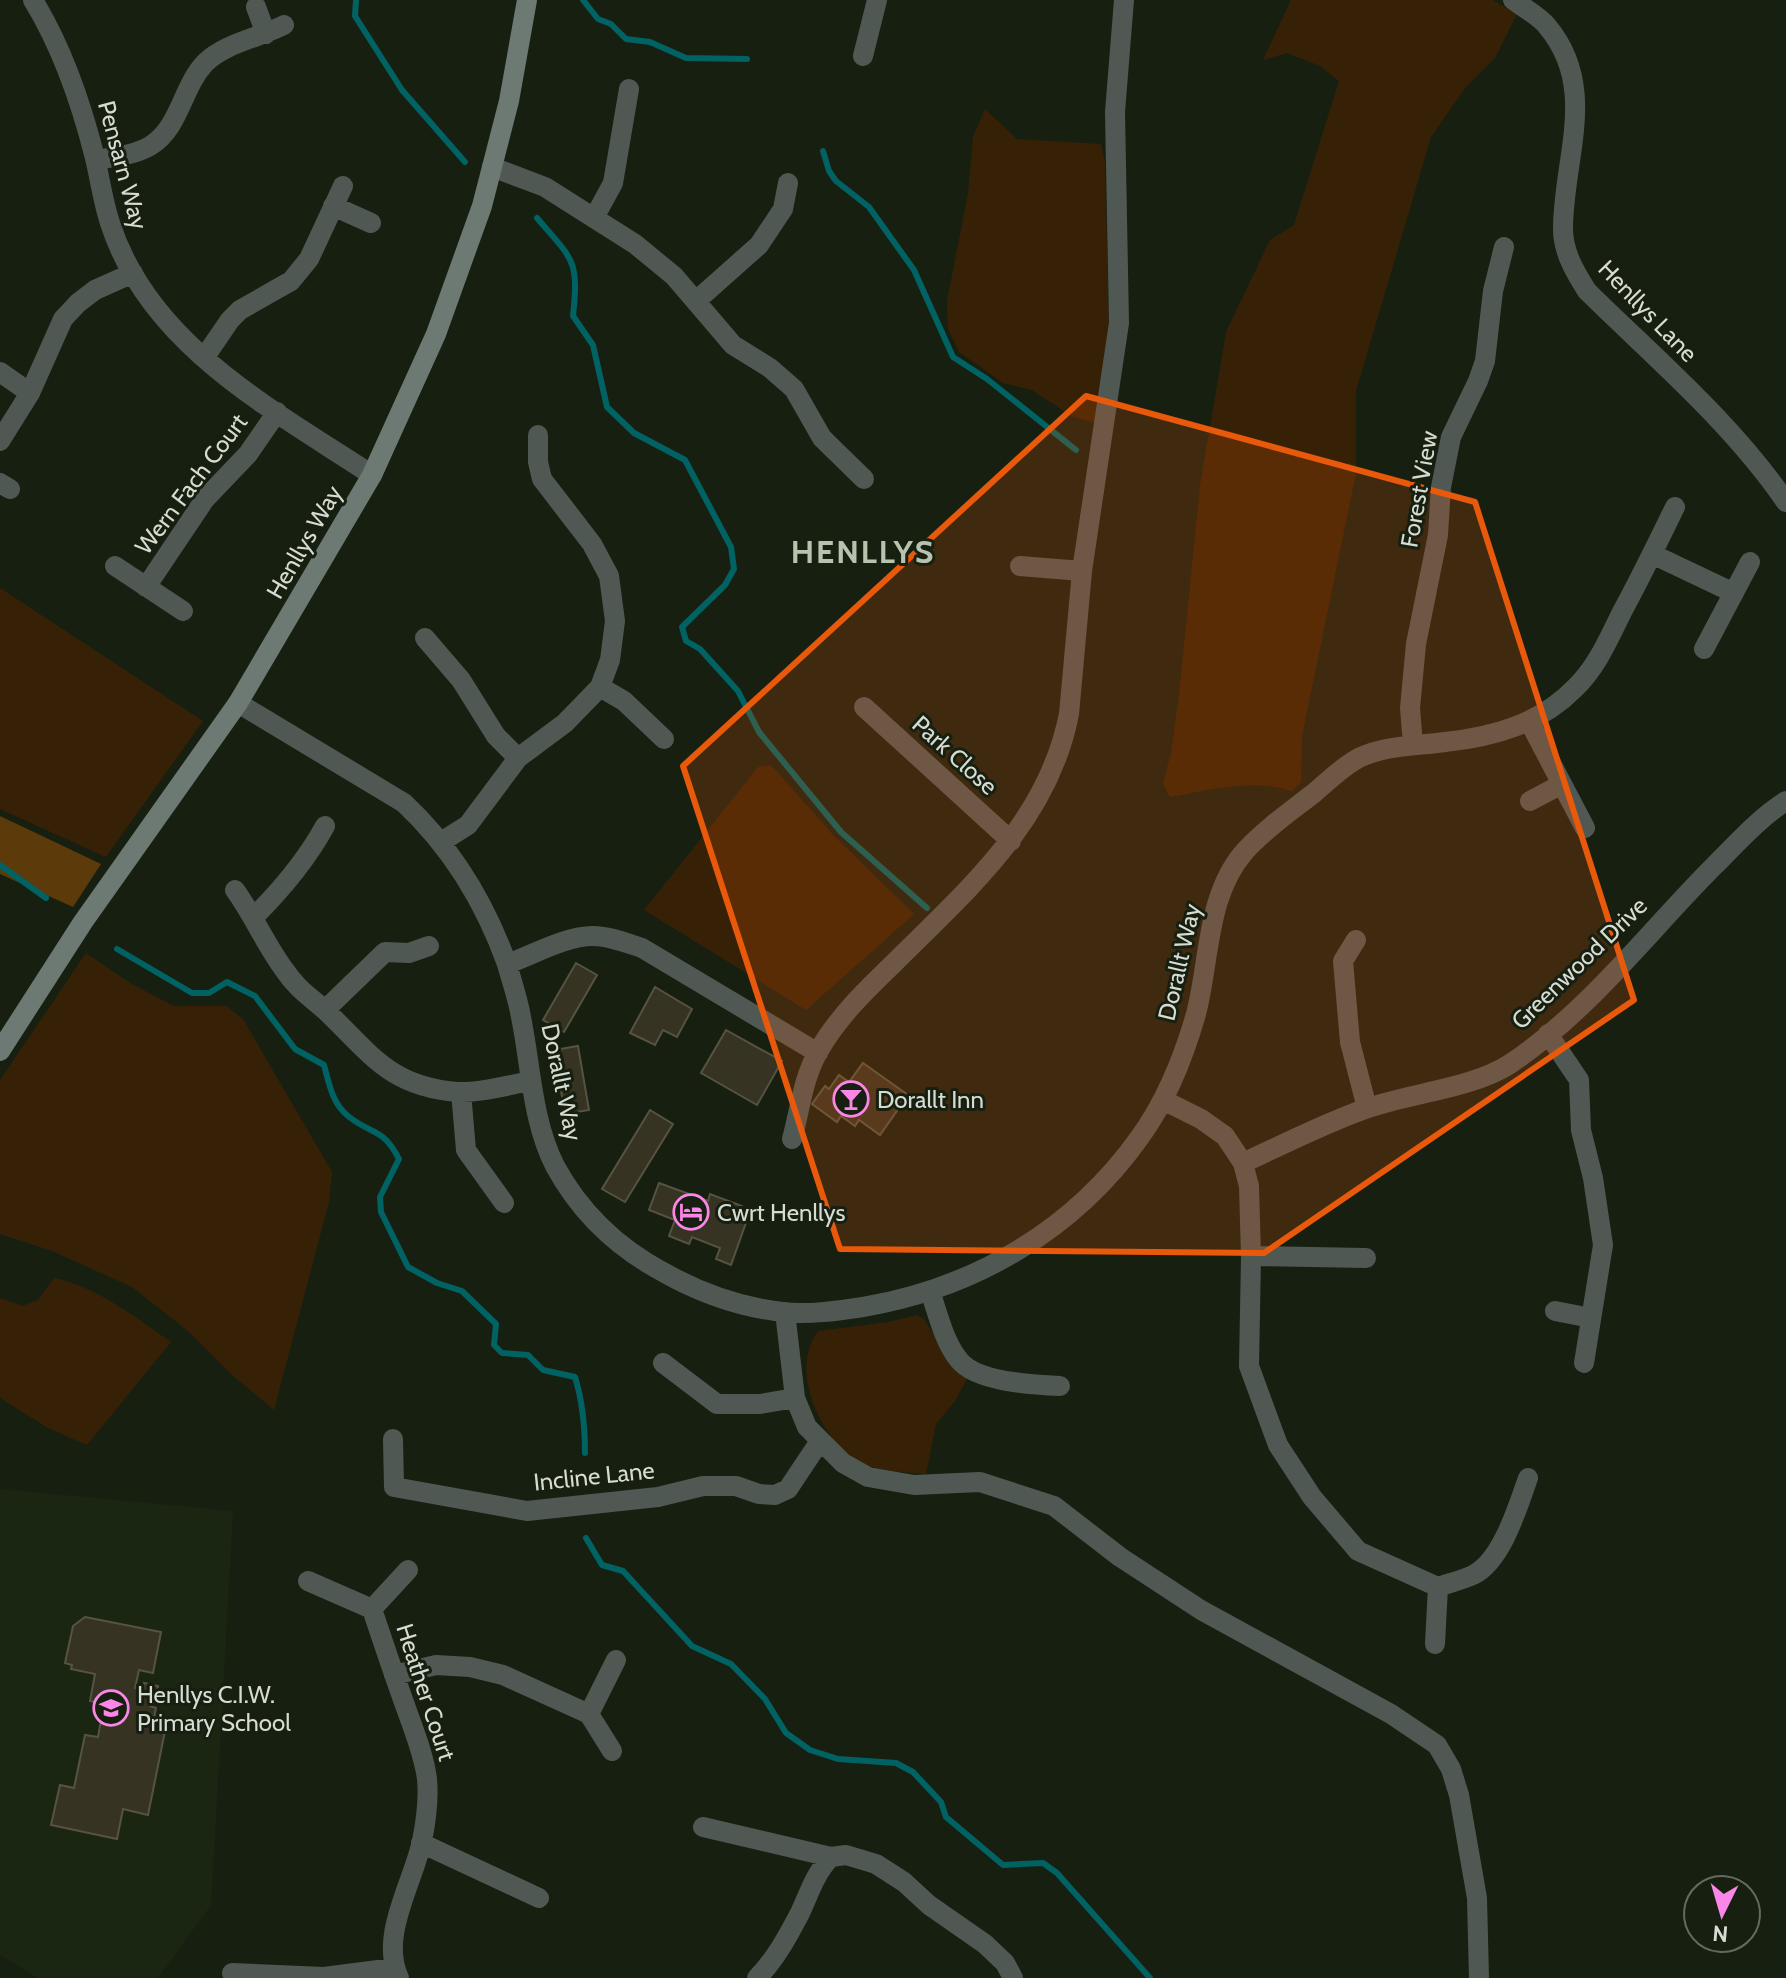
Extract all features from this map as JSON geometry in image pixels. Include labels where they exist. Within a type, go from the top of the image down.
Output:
[{"type":"street","name":"Pensarn Way","points":[[33,0],[51,29],[83,113],[109,221],[119,248],[160,314],[204,358],[277,412],[372,475]]},
{"type":"street","name":"Henllys Way","points":[[0,1051],[83,922],[238,703],[372,475],[436,334],[482,206],[509,101],[527,0]]},
{"type":"street","points":[[863,56],[877,0]]},
{"type":"street","points":[[792,1139],[806,1083],[818,1053],[848,1008],[989,867],[1011,841],[1034,802],[1064,737],[1069,714],[1082,571],[1119,323],[1115,112],[1124,0]]},
{"type":"street","name":"Henllys Lane","points":[[1513,0],[1547,25],[1571,67],[1577,110],[1563,231],[1570,263],[1587,291],[1732,434],[1764,470],[1786,502]]},
{"type":"street","points":[[96,160],[133,153],[150,146],[171,125],[205,63],[219,52],[275,30],[256,7]]},
{"type":"street","points":[[594,218],[613,183],[629,89]]},
{"type":"street","points":[[492,167],[545,187],[635,244],[674,276],[733,345],[770,368],[794,389],[822,438],[864,479]]},
{"type":"street","points":[[696,301],[759,245],[783,209],[788,183]]},
{"type":"street","points":[[204,358],[240,310],[291,281],[309,259],[343,186]]},
{"type":"street","points":[[333,206],[371,223]]},
{"type":"street","name":"Forest View","points":[[1413,745],[1410,708],[1416,644],[1438,535],[1441,487],[1451,437],[1485,361],[1493,291],[1504,247]]},
{"type":"street","points":[[0,441],[30,393],[63,319],[95,290],[133,273]]},
{"type":"street","points":[[0,372],[30,393]]},
{"type":"street","name":"Wern Fach Court","points":[[146,587],[205,499],[240,463],[277,412]]},
{"type":"street","points":[[441,842],[468,825],[518,758],[565,723],[600,687],[610,660],[615,621],[609,576],[592,544],[542,479],[538,462],[538,435]]},
{"type":"street","name":"Dorallt Way","points":[[238,703],[404,803],[441,842],[466,877],[494,928],[507,964],[521,1014],[540,1123],[554,1164],[605,1233],[646,1263],[694,1290],[785,1312],[842,1311],[887,1303],[970,1277],[1023,1249],[1063,1221],[1119,1165],[1143,1134],[1163,1100],[1196,1012],[1212,925],[1224,887],[1243,854],[1357,759],[1384,749],[1497,735],[1556,705],[1577,687],[1598,660],[1675,507]]},
{"type":"street","points":[[1652,554],[1734,593]]},
{"type":"street","points":[[1704,649],[1750,562]]},
{"type":"street","points":[[115,566],[183,611]]},
{"type":"street","points":[[1020,566],[1082,571]]},
{"type":"street","points":[[425,638],[461,680],[496,736],[518,758]]},
{"type":"street","points":[[600,687],[624,701],[664,739]]},
{"type":"street","name":"Park Close","points":[[864,707],[1011,841]]},
{"type":"street","points":[[1529,721],[1585,828]]},
{"type":"street","points":[[1530,801],[1562,784]]},
{"type":"street","name":"Greenwood Drive","points":[[1243,1163],[1367,1108],[1471,1080],[1507,1065],[1548,1034],[1614,972],[1740,840],[1786,801]]},
{"type":"street","points":[[254,917],[285,886],[311,852],[325,826]]},
{"type":"street","points":[[235,890],[281,966],[300,991],[325,1010],[355,1042],[394,1075],[432,1088],[461,1092],[531,1081]]},
{"type":"street","points":[[507,964],[565,942],[591,936],[618,940],[642,948],[818,1053]]},
{"type":"street","points":[[1356,940],[1343,961],[1350,1042],[1367,1108]]},
{"type":"street","points":[[325,1010],[385,952],[409,953],[429,946]]},
{"type":"street","points":[[1548,1034],[1579,1080],[1581,1130],[1593,1178],[1603,1245],[1584,1363]]},
{"type":"street","points":[[461,1092],[466,1150],[504,1203]]},
{"type":"street","points":[[1163,1100],[1201,1119],[1225,1136],[1243,1163],[1249,1186],[1249,1366],[1278,1445],[1312,1497],[1358,1551],[1438,1587],[1476,1574],[1496,1554],[1528,1478]]},
{"type":"street","points":[[1251,1256],[1366,1258]]},
{"type":"street","points":[[930,1291],[945,1335],[960,1362],[990,1377],[1025,1384],[1060,1386]]},
{"type":"street","points":[[1555,1311],[1591,1318]]},
{"type":"street","points":[[785,1312],[795,1398],[807,1427],[843,1463],[868,1477],[914,1485],[980,1482],[1054,1506],[1120,1557],[1201,1610],[1391,1714],[1437,1745],[1451,1769],[1459,1795],[1477,1898],[1479,1978]]},
{"type":"street","points":[[663,1363],[717,1404],[760,1404],[795,1398]]},
{"type":"street","name":"Incline Lane","points":[[393,1439],[394,1487],[527,1511],[658,1497],[703,1486],[736,1486],[759,1494],[775,1495],[788,1489],[820,1441]]},
{"type":"street","name":"Heather Court","points":[[232,1973],[324,1977],[397,1973],[394,1935],[421,1843],[427,1812],[427,1780],[421,1753],[372,1609],[408,1570]]},
{"type":"street","points":[[308,1581],[372,1609]]},
{"type":"street","points":[[1435,1644],[1438,1587]]},
{"type":"street","points":[[589,1714],[616,1660]]},
{"type":"street","points":[[394,1675],[436,1665],[470,1667],[503,1675],[589,1714],[612,1751]]},
{"type":"street","points":[[703,1827],[831,1857],[846,1855],[876,1864],[985,1944],[1005,1963],[1013,1978]]},
{"type":"street","points":[[421,1843],[539,1898]]},
{"type":"street","points":[[769,1974],[821,1868],[831,1857]]},
{"type":"highlighted area","points":[[1086,396],[1475,502],[1634,1000],[1264,1253],[840,1249],[683,766]]},
{"type":"shaded area","points":[[1291,0],[1493,0],[1517,14],[1495,58],[1465,88],[1431,137],[1356,391],[1356,473],[1302,736],[1301,782],[1292,791],[1247,785],[1170,797],[1163,783],[1171,753],[1179,695],[1200,486],[1226,332],[1270,240],[1294,225],[1339,81],[1320,66],[1287,53],[1263,60]]},
{"type":"shaded area","points":[[985,109],[1017,139],[1101,144],[1105,163],[1109,328],[1096,423],[1071,416],[1032,390],[1003,383],[959,352],[948,329],[947,301],[968,193],[973,137]]},
{"type":"shaded area","points":[[0,588],[203,721],[106,857],[0,809]]},
{"type":"shaded area","points":[[771,765],[833,835],[914,914],[806,1010],[644,910],[758,767]]},
{"type":"shaded area","points":[[0,816],[101,864],[73,907],[0,874]]},
{"type":"shaded area","points":[[86,953],[130,983],[174,1006],[226,1006],[243,1019],[332,1172],[329,1202],[274,1410],[232,1375],[188,1331],[132,1287],[52,1251],[0,1234],[0,1080]]},
{"type":"shaded area","points":[[54,1278],[100,1295],[171,1342],[87,1445],[48,1428],[0,1398],[0,1298],[22,1306],[38,1300]]},
{"type":"shaded area","points":[[917,1315],[924,1319],[952,1364],[968,1377],[955,1401],[936,1424],[926,1474],[879,1469],[848,1454],[834,1440],[814,1405],[806,1365],[818,1331]]},
{"type":"shaded area","name":"Henllys C.I.W. Primary School","points":[[0,1489],[233,1511],[211,1905],[158,1978],[38,1978],[0,1955]]},
{"type":"building","points":[[576,963],[597,975],[564,1032],[543,1020]]},
{"type":"building","points":[[655,987],[692,1009],[677,1037],[663,1030],[655,1045],[630,1033]]},
{"type":"building","points":[[726,1030],[782,1061],[757,1105],[701,1073]]},
{"type":"building","points":[[578,1046],[589,1110],[565,1114],[554,1050]]},
{"type":"building","points":[[863,1063],[908,1095],[880,1135],[859,1120],[855,1126],[841,1116],[837,1122],[812,1104],[825,1086],[829,1089],[839,1075],[849,1082]]},
{"type":"building","points":[[650,1110],[673,1124],[625,1202],[602,1189]]},
{"type":"building","points":[[659,1183],[708,1201],[710,1194],[742,1206],[739,1214],[748,1217],[731,1265],[716,1259],[720,1248],[692,1237],[689,1244],[669,1236],[675,1220],[649,1210]]},
{"type":"building","points":[[85,1617],[161,1632],[153,1673],[139,1670],[135,1688],[143,1690],[144,1683],[158,1686],[156,1699],[151,1698],[150,1706],[156,1708],[152,1728],[165,1731],[148,1815],[123,1809],[117,1839],[51,1825],[60,1785],[74,1788],[85,1735],[98,1737],[104,1704],[90,1701],[95,1674],[71,1669],[72,1665],[65,1663],[73,1626]]},
{"type":"waterway","points":[[356,0],[355,16],[402,90],[465,162]]},
{"type":"waterway","points":[[583,0],[598,19],[611,24],[626,39],[650,42],[686,58],[747,59]]},
{"type":"waterway","points":[[823,151],[829,171],[836,181],[869,207],[914,270],[953,357],[987,379],[1076,450]]},
{"type":"waterway","points":[[537,218],[571,261],[575,283],[573,316],[593,345],[607,407],[634,433],[685,460],[731,547],[734,569],[725,585],[682,627],[686,641],[700,649],[738,691],[759,732],[841,832],[927,908]]},
{"type":"waterway","points":[[0,865],[46,898]]},
{"type":"waterway","points":[[117,949],[192,993],[209,993],[227,982],[255,996],[295,1049],[324,1065],[338,1105],[356,1122],[388,1141],[399,1159],[380,1197],[381,1212],[408,1267],[437,1283],[462,1291],[496,1324],[494,1345],[502,1353],[528,1355],[543,1370],[575,1377],[583,1415],[585,1453]]},
{"type":"waterway","points":[[586,1538],[602,1565],[623,1571],[692,1646],[731,1664],[765,1699],[786,1733],[810,1750],[838,1759],[896,1763],[913,1772],[941,1802],[946,1817],[1003,1865],[1043,1863],[1057,1873],[1150,1978]]},
{"type":"place","name":"Dorallt Inn","points":[[851,1099]]},
{"type":"place","name":"Cwrt Henllys","points":[[691,1212]]},
{"type":"place","name":"Henllys C.I.W. Primary School","points":[[111,1708]]},
{"type":"district","name":"HENLLYS","points":[[863,551]]}]
